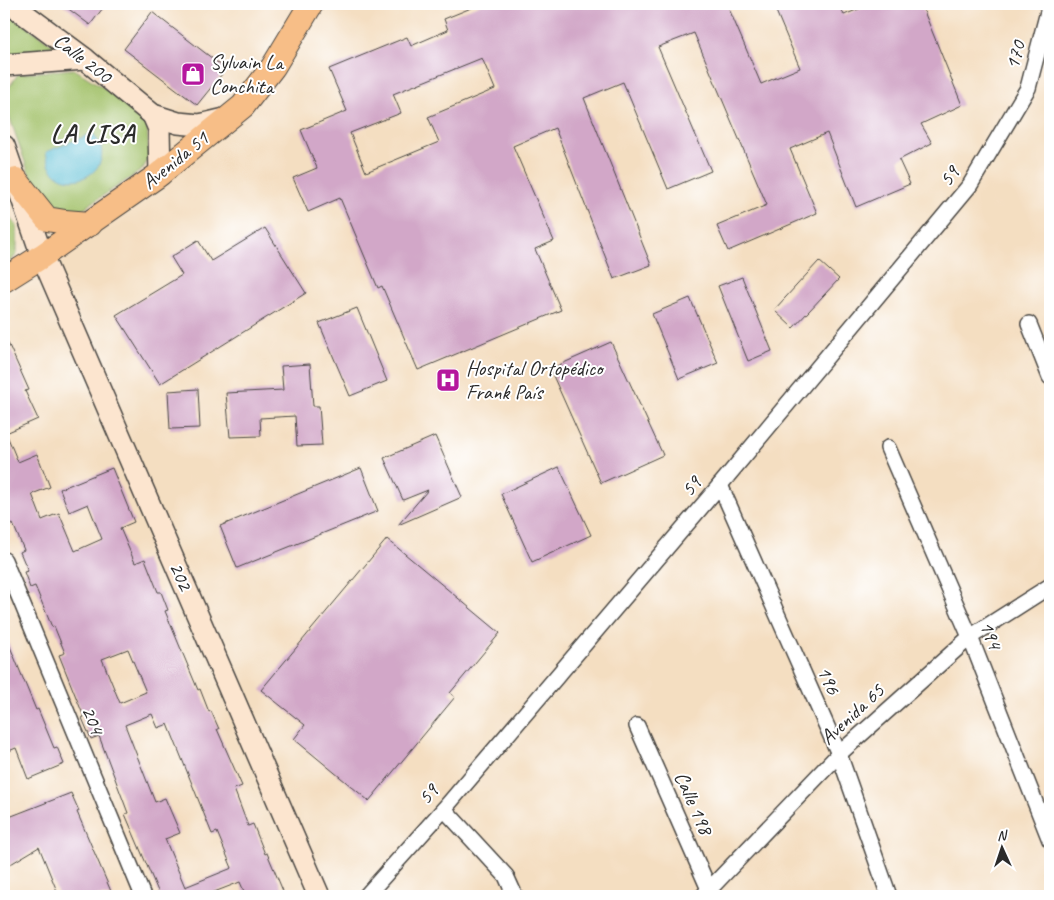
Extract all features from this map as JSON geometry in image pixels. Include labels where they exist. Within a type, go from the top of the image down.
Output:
[{"type":"main road","name":"Avenida 51","points":[[4,280],[90,224],[160,175],[225,119],[243,106],[273,67],[312,4]]},
{"type":"main road","points":[[10,183],[47,218],[90,224]]},
{"type":"street","name":"Calle 200","points":[[11,4],[85,58],[153,115],[178,123],[200,125],[225,119]]},
{"type":"street","name":"170","points":[[1028,88],[1050,4]]},
{"type":"street","points":[[4,65],[85,58]]},
{"type":"street","name":"59","points":[[366,896],[444,809],[720,485],[970,185],[1028,88]]},
{"type":"street","points":[[153,115],[158,129],[160,175]]},
{"type":"street","points":[[4,146],[10,183],[42,256]]},
{"type":"street","name":"202","points":[[42,256],[319,896]]},
{"type":"street","points":[[1029,324],[1050,377]]},
{"type":"street","name":"194","points":[[888,448],[970,637],[1050,840]]},
{"type":"street","name":"196","points":[[720,485],[839,754],[889,896]]},
{"type":"street","name":"204","points":[[4,560],[142,896]]},
{"type":"street","name":"Avenida 65","points":[[708,894],[839,754],[970,637],[1050,586]]},
{"type":"street","name":"Calle 198","points":[[637,726],[708,894]]},
{"type":"street","points":[[444,809],[506,876],[514,896]]},
{"type":"green space","points":[[4,10],[64,53],[4,56]]},
{"type":"green space","points":[[74,69],[142,112],[147,123],[149,158],[142,170],[81,210],[63,213],[50,209],[36,194],[4,101],[4,95],[18,74]]},
{"type":"green space","points":[[4,211],[17,226],[17,254],[4,269]]},
{"type":"water","points":[[93,133],[101,147],[101,157],[98,166],[92,173],[84,178],[75,180],[65,179],[57,175],[50,167],[46,152]]},
{"type":"building","points":[[62,4],[106,4],[90,25]]},
{"type":"building","points":[[481,4],[727,4],[761,84],[800,68],[773,4],[839,4],[844,15],[871,4],[921,4],[962,105],[921,124],[932,143],[899,160],[910,184],[856,207],[827,133],[790,149],[817,213],[728,251],[717,226],[767,205],[694,33],[658,47],[711,171],[668,189],[623,82],[584,98],[651,265],[614,279],[555,128],[513,146],[554,241],[535,249],[561,310],[418,370],[382,286],[378,288],[340,198],[308,212],[293,178],[317,168],[301,130],[347,111],[329,69],[407,37],[411,46],[448,30],[444,19]],"holes":[[[482,58],[495,89],[428,117],[439,142],[366,172],[350,133],[401,113],[393,94]]]},
{"type":"building","points":[[152,12],[226,69],[197,105],[124,49]]},
{"type":"building","points":[[265,228],[306,293],[160,384],[116,315],[182,275],[171,257],[198,240],[211,261]]},
{"type":"building","points":[[819,261],[839,279],[793,328],[774,310]]},
{"type":"building","points":[[742,277],[772,351],[748,361],[718,286]]},
{"type":"building","points":[[690,298],[718,363],[679,379],[652,314]]},
{"type":"building","points":[[357,308],[387,381],[350,396],[319,323]]},
{"type":"building","points":[[4,334],[29,390],[25,391],[38,419],[6,433],[18,462],[37,454],[50,487],[32,494],[42,520],[59,513],[75,551],[102,539],[88,504],[69,512],[60,489],[112,468],[134,522],[120,528],[135,563],[145,559],[158,592],[161,592],[168,610],[165,611],[198,690],[200,689],[209,712],[211,711],[219,729],[217,729],[242,786],[234,789],[248,826],[253,824],[283,891],[270,896],[246,896],[240,882],[204,896],[160,896],[125,814],[128,813],[99,736],[91,739],[82,718],[84,717],[59,655],[65,653],[54,626],[52,627],[35,586],[30,588],[24,572],[28,571],[20,552],[24,550],[13,524],[4,528]],"holes":[[[128,649],[146,692],[120,703],[102,659]],[[152,714],[158,728],[168,724],[212,834],[217,832],[232,868],[185,887],[165,839],[180,833],[165,798],[155,802],[125,725]]]},
{"type":"building","points":[[611,342],[663,455],[601,483],[550,369]]},
{"type":"building","points":[[310,364],[313,406],[319,406],[322,445],[297,446],[295,416],[260,418],[261,436],[230,437],[226,393],[283,390],[281,366]]},
{"type":"building","points":[[198,389],[200,428],[170,429],[168,391]]},
{"type":"building","points":[[435,436],[462,497],[398,525],[428,490],[403,500],[384,458]]},
{"type":"building","points":[[559,467],[591,535],[532,562],[501,494]]},
{"type":"building","points":[[361,468],[378,511],[237,568],[220,526]]},
{"type":"building","points":[[387,539],[500,633],[450,693],[455,697],[369,801],[294,739],[305,725],[261,690]]},
{"type":"building","points":[[4,632],[36,710],[38,709],[54,748],[57,747],[64,764],[28,779],[16,748],[4,753]]},
{"type":"building","points":[[71,793],[79,811],[77,812],[113,896],[59,896],[39,847],[4,868],[4,819]]},
{"type":"place","name":"Sylvain La Conchita","points":[[193,74]]},
{"type":"place","name":"Hospital Ortopédico Frank País","points":[[448,380]]},
{"type":"district","name":"LA LISA","points":[[93,133]]}]
